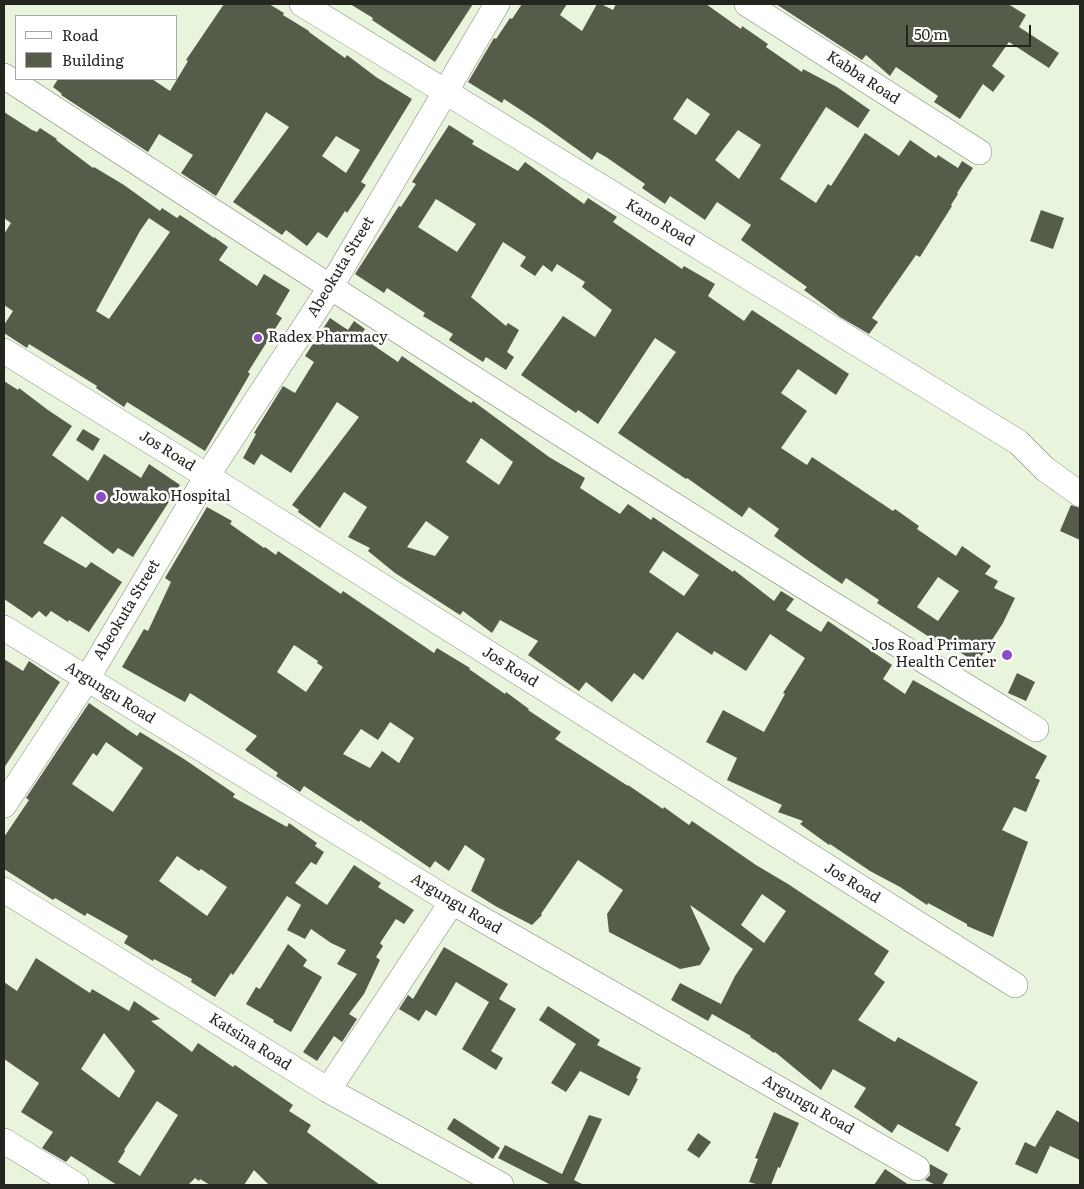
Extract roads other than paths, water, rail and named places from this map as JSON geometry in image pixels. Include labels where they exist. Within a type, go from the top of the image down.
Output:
[{"type":"street","name":"Kano Road","points":[[302,4],[1018,442],[1045,469],[1080,494]]},
{"type":"street","name":"Abeokuta Street","points":[[4,805],[87,679],[207,476],[330,288],[497,4]]},
{"type":"street","name":"Kabba Road","points":[[746,4],[979,152]]},
{"type":"street","points":[[4,76],[330,288],[895,643],[1036,729]]},
{"type":"street","name":"Jos Road","points":[[4,351],[207,476],[1015,985]]},
{"type":"street","name":"Argungu Road","points":[[4,628],[452,902],[917,1168]]},
{"type":"street","name":"Katsina Road","points":[[4,890],[328,1090],[501,1185]]},
{"type":"street","points":[[328,1090],[452,902]]},
{"type":"street","points":[[4,1141],[76,1185]]},
{"type":"place","name":"Radex Pharmacy","points":[[258,338]]},
{"type":"place","name":"Jowako Hospital","points":[[101,497]]},
{"type":"place","name":"Jos Road Primary Health Center","points":[[1007,655]]}]
